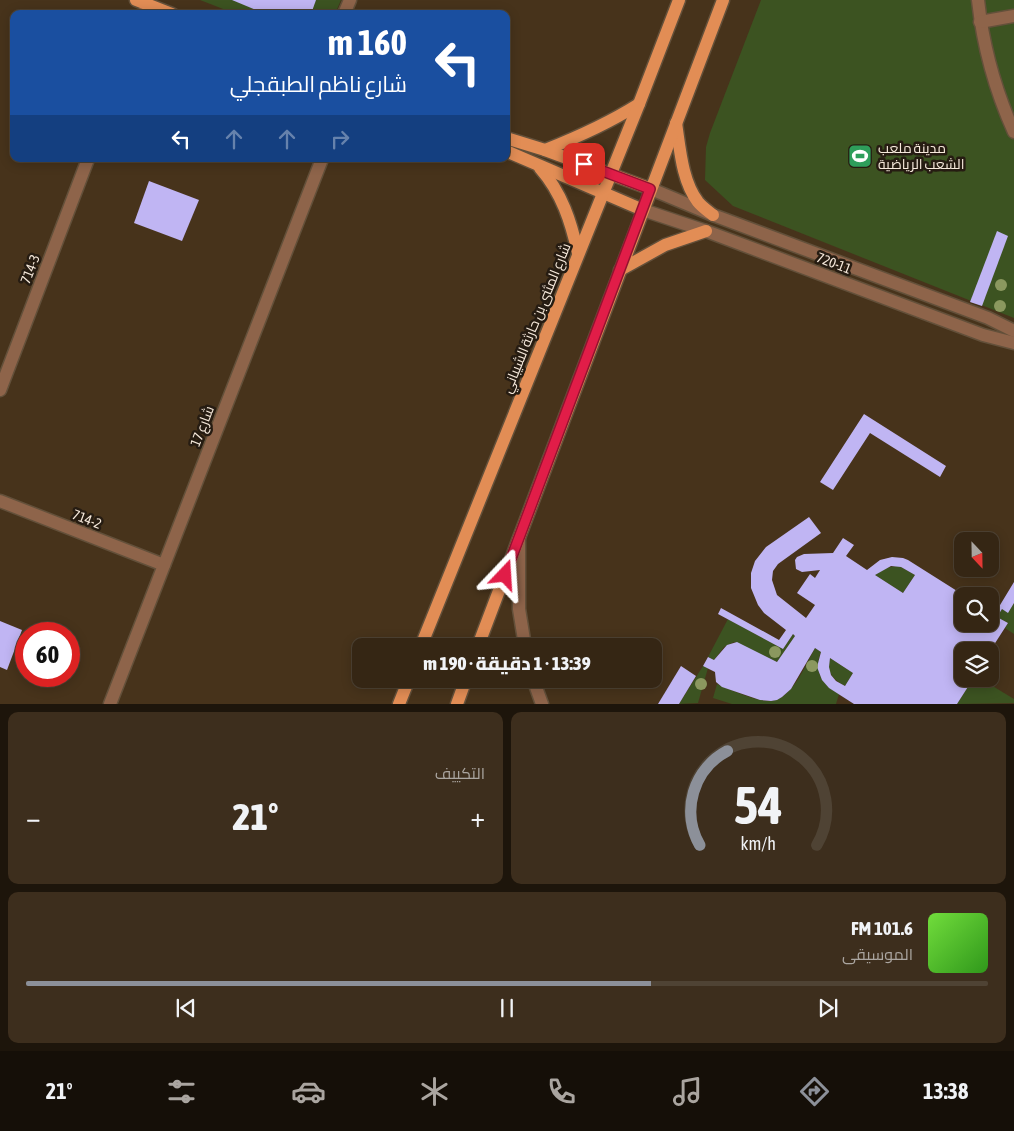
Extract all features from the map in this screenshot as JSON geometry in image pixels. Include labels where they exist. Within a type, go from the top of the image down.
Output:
[{"type":"main road","name":"شارع المثنى بن حارثة الشيباني","points":[[424,638],[639,104],[678,0]]},
{"type":"main road","points":[[481,638],[723,0]]},
{"type":"main road","points":[[142,4],[160,10]]},
{"type":"main road","points":[[545,150],[590,132],[639,104]]},
{"type":"main road","points":[[676,122],[688,181],[699,204],[713,215]]},
{"type":"main road","points":[[510,139],[545,150],[650,189]]},
{"type":"main road","points":[[510,152],[643,210]]},
{"type":"main road","points":[[539,166],[548,176],[565,206],[571,222],[578,253]]},
{"type":"main road","points":[[620,270],[665,245],[706,231]]},
{"type":"main road","points":[[400,704],[406,688]]},
{"type":"main road","points":[[457,704],[463,688]]},
{"type":"street","points":[[978,0],[980,22],[988,60],[1010,111],[1014,132]]},
{"type":"street","points":[[980,22],[1014,16]]},
{"type":"street","name":"714-3","points":[[0,390],[87,162]]},
{"type":"street","name":"شارع 17","points":[[110,704],[321,162]]},
{"type":"street","name":"720-11","points":[[650,189],[713,215],[988,318],[1014,331]]},
{"type":"street","name":"720-11","points":[[643,210],[706,231],[974,331],[1014,344]]},
{"type":"street","name":"714-2","points":[[0,501],[164,565]]},
{"type":"street","points":[[519,539],[519,608],[524,638]]},
{"type":"street","points":[[536,688],[542,704]]},
{"type":"green space","points":[[200,0],[341,0],[337,10],[226,10]]},
{"type":"green space","name":"مدينة ملعب الشعب الرياضية","points":[[761,0],[1014,0],[1014,318],[733,206],[705,180],[706,147],[710,133]]},
{"type":"green space","points":[[896,566],[915,575],[903,593],[875,575],[886,568]]},
{"type":"green space","points":[[1014,603],[1014,634],[1005,628],[1008,623],[999,618],[1002,609],[1008,612]]},
{"type":"green space","points":[[728,619],[783,649],[793,634],[795,636],[777,662],[734,642],[724,647],[714,660],[708,657]]},
{"type":"green space","points":[[815,648],[821,652],[818,666],[821,677],[828,686],[839,694],[836,704],[732,704],[713,698],[717,684],[757,699],[776,700],[784,696],[796,682]]},
{"type":"green space","points":[[830,658],[853,673],[845,686],[831,675],[829,668]]},
{"type":"green space","points":[[703,666],[708,668],[698,703],[679,704]]},
{"type":"green space","points":[[968,687],[994,687],[1014,699],[1014,703],[957,704]]},
{"type":"building","points":[[232,0],[316,0],[312,10],[256,10]]},
{"type":"building","points":[[149,181],[199,200],[182,241],[134,223]]},
{"type":"building","points":[[997,231],[1008,236],[982,306],[970,302]]},
{"type":"building","points":[[864,414],[946,466],[940,477],[870,433],[833,490],[820,482]]},
{"type":"building","points":[[809,517],[821,533],[778,564],[773,571],[772,580],[777,595],[806,618],[815,605],[797,593],[810,574],[815,578],[820,570],[802,572],[796,569],[795,560],[804,554],[833,553],[843,538],[854,545],[846,556],[867,570],[880,560],[892,557],[903,558],[954,589],[954,632],[999,632],[999,618],[1008,623],[996,642],[954,642],[954,687],[968,687],[957,704],[854,704],[829,688],[822,680],[817,667],[821,652],[815,648],[791,689],[777,700],[760,700],[722,687],[716,682],[715,672],[703,666],[708,657],[714,660],[727,645],[737,642],[777,662],[795,636],[793,634],[783,649],[718,614],[721,608],[779,640],[786,630],[764,613],[758,605],[751,588],[751,573],[755,561],[766,547]],"holes":[[[891,566],[901,567],[915,575],[903,593],[875,575]],[[830,658],[853,673],[845,686],[836,681],[831,675],[829,667]]]},
{"type":"building","points":[[1014,582],[1014,603],[1008,613],[1002,609],[999,614],[999,607]]},
{"type":"building","points":[[0,621],[15,627],[15,649],[7,670],[0,667]]},
{"type":"building","points":[[681,666],[696,676],[679,704],[658,704]]},
{"type":"place","name":"مدينة ملعب الشعب الرياضية","points":[[860,156]]},
{"type":"route","points":[[505,575],[650,189],[584,164]]}]
